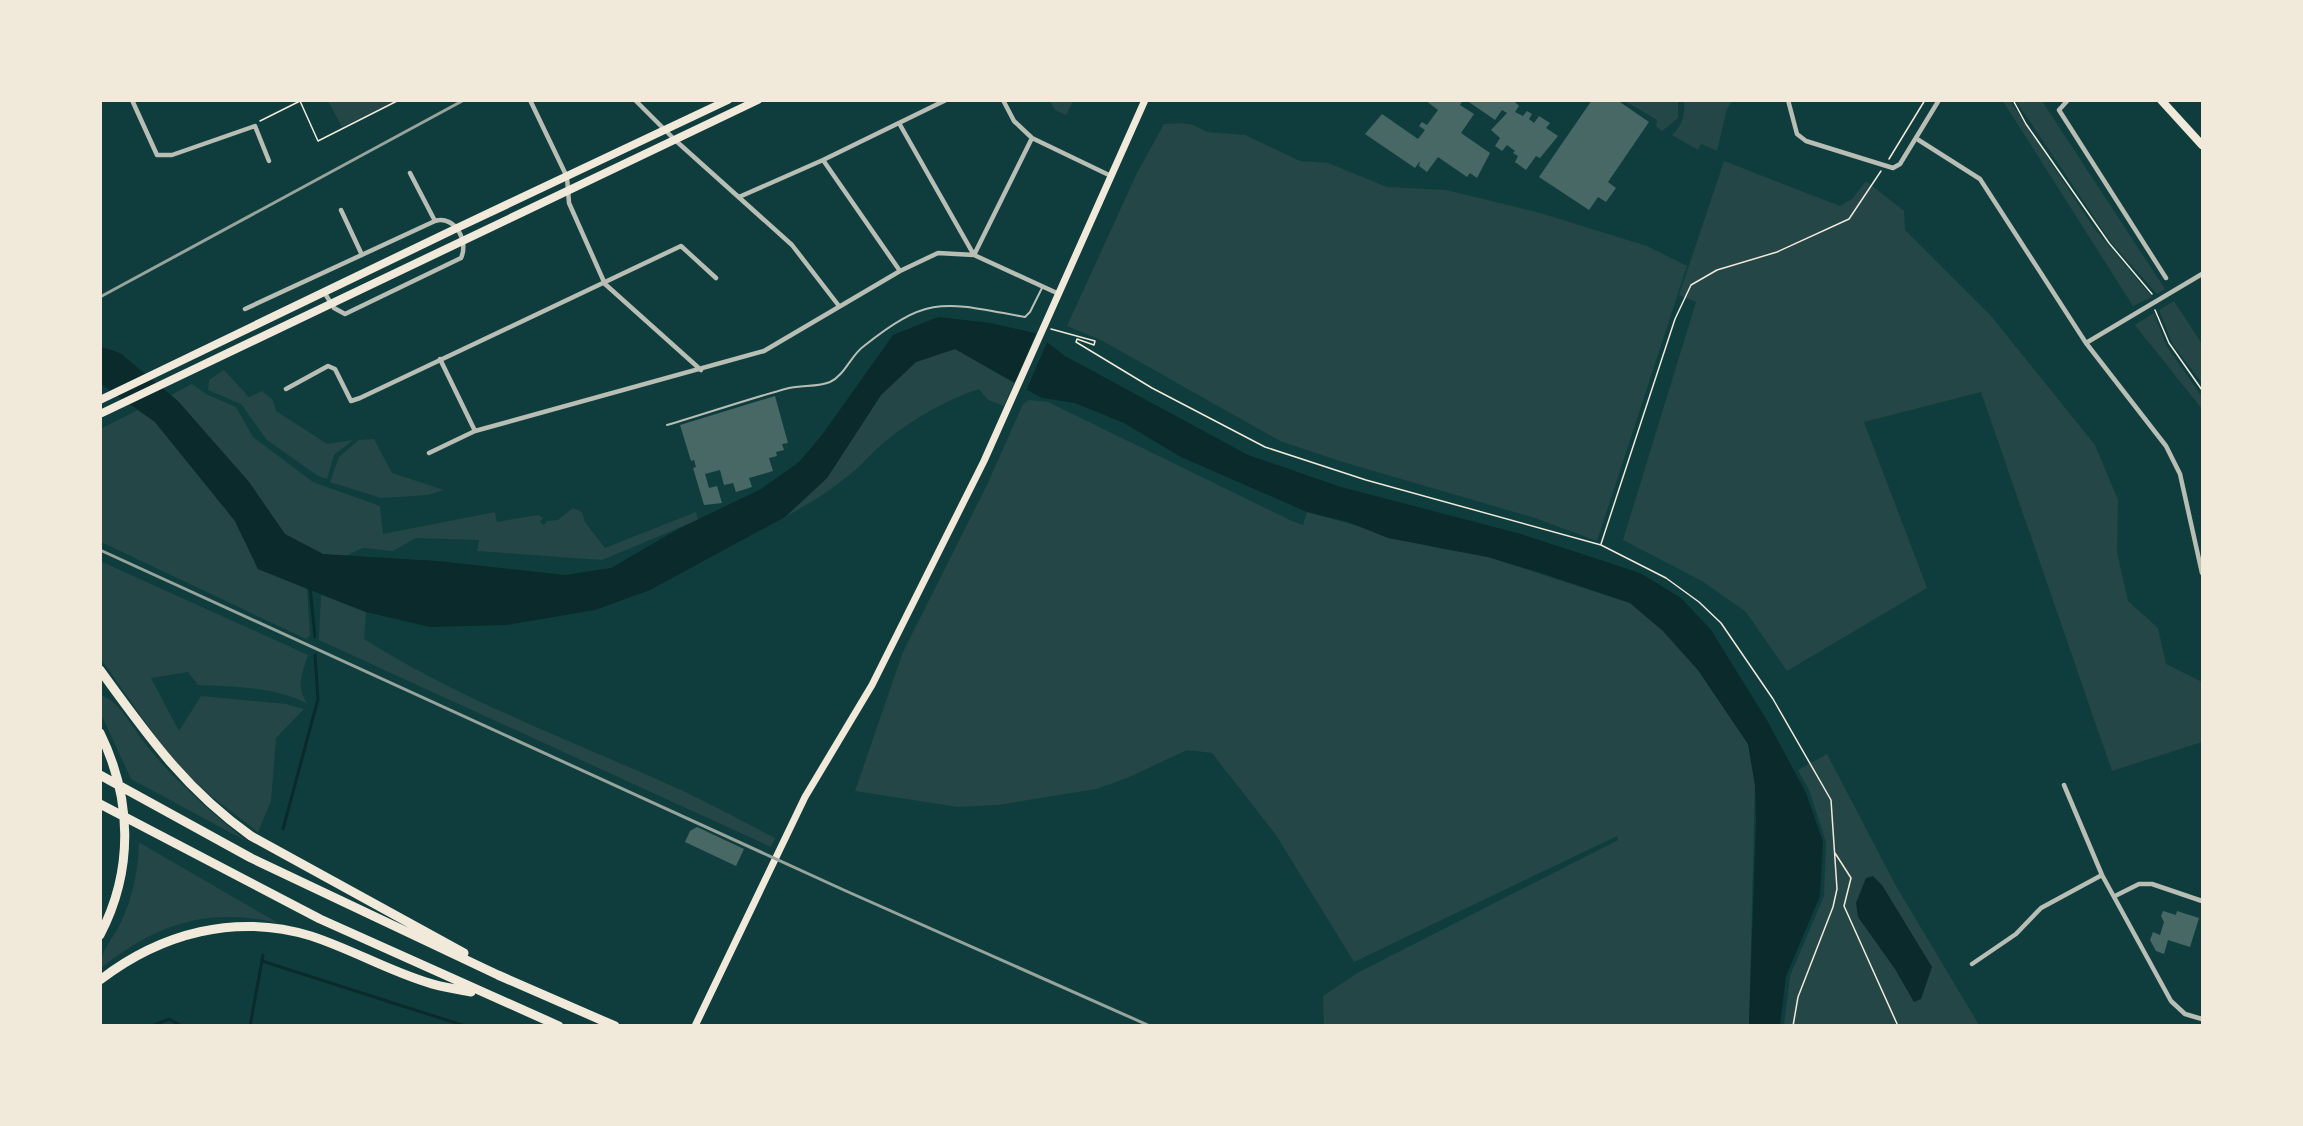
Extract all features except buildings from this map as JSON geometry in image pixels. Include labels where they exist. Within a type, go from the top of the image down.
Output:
[{"type":"highway","points":[[100,414],[462,239],[758,100]]},
{"type":"highway","points":[[100,400],[725,101]]},
{"type":"highway","points":[[100,670],[136,720],[187,783],[233,824],[251,836],[436,936],[498,975]]},
{"type":"highway","points":[[100,733],[110,752],[122,792],[126,846],[117,894],[100,935]]},
{"type":"highway","points":[[100,776],[251,858],[498,975],[615,1026]]},
{"type":"highway","points":[[100,804],[281,900],[559,1026]]},
{"type":"highway","points":[[100,980],[135,956],[189,933],[223,927],[254,927],[310,936],[358,953],[426,982],[491,996]]},
{"type":"main road","points":[[696,1025],[805,797],[877,674],[1048,329],[1059,294],[1145,100]]},
{"type":"main road","points":[[2161,100],[2202,146]]},
{"type":"street","points":[[132,100],[157,155],[172,155],[255,126],[269,161]]},
{"type":"street","points":[[530,100],[567,177],[569,203],[605,284],[701,370]]},
{"type":"street","points":[[635,100],[693,157],[792,245],[839,306]]},
{"type":"street","points":[[740,197],[823,160],[946,100]]},
{"type":"street","points":[[1003,100],[1014,121],[1032,138],[1111,176]]},
{"type":"street","points":[[1788,100],[1797,134],[1806,141],[1893,168],[1900,164],[1917,139],[1939,100]]},
{"type":"street","points":[[2068,100],[2059,110],[2166,278]]},
{"type":"street","points":[[899,123],[974,255]]},
{"type":"street","points":[[974,255],[1032,138]]},
{"type":"street","points":[[1917,139],[1980,179],[2086,344],[2166,446],[2180,474],[2202,573]]},
{"type":"street","points":[[823,160],[900,271]]},
{"type":"street","points":[[410,173],[435,221]]},
{"type":"street","points":[[341,210],[362,255]]},
{"type":"street","points":[[244,309],[435,221],[443,219],[457,228],[462,239],[464,252],[461,258],[345,314],[330,304],[324,292]]},
{"type":"street","points":[[285,389],[328,366],[335,369],[351,401],[605,284],[681,246],[716,278]]},
{"type":"street","points":[[429,453],[475,431],[764,351],[900,271],[938,253],[974,255],[1059,294]]},
{"type":"street","points":[[2086,344],[2202,274]]},
{"type":"street","points":[[440,359],[475,431]]},
{"type":"street","points":[[2064,785],[2102,875],[2171,1001],[2185,1014],[2202,1019]]},
{"type":"street","points":[[1972,964],[2016,934],[2042,908],[2102,875]]},
{"type":"street","points":[[2115,896],[2139,884],[2152,884],[2202,901]]},
{"type":"lane","points":[[667,425],[792,387],[830,382],[850,363],[861,347],[911,313],[928,306],[944,304],[1027,315],[1043,286]]},
{"type":"path","points":[[255,126],[300,101],[318,141],[399,100]]},
{"type":"path","points":[[1601,545],[1675,319],[1691,285],[1717,270],[1777,252],[1849,219],[1925,100]]},
{"type":"path","points":[[2013,100],[2026,124],[2109,243],[2158,300]]},
{"type":"path","points":[[2152,304],[2169,343],[2202,390]]},
{"type":"path","points":[[1048,329],[1095,341],[1094,345],[1077,339],[1076,342],[1152,388],[1265,447],[1366,480],[1601,545],[1666,578],[1699,602],[1721,623],[1779,708],[1831,800],[1837,889],[1833,907],[1805,975],[1793,1026]]},
{"type":"path","points":[[1835,852],[1851,878],[1844,906],[1898,1026]]},
{"type":"shaded area","points":[[328,101],[395,101],[342,127]]},
{"type":"shaded area","points":[[1050,101],[1073,101],[1066,115],[1055,110]]},
{"type":"shaded area","points":[[1625,101],[1678,101],[1678,118],[1662,131],[1656,126],[1657,120]]},
{"type":"shaded area","points":[[1684,101],[1732,101],[1727,109],[1717,151],[1701,144],[1698,150],[1672,135],[1682,120]]},
{"type":"shaded area","points":[[2003,101],[2010,101],[2094,228],[2152,297],[2133,306]]},
{"type":"shaded area","points":[[2016,101],[2042,101],[2165,289],[2157,294],[2110,241]]},
{"type":"shaded area","points":[[1164,124],[1193,125],[1207,132],[1245,135],[1300,161],[1328,163],[1387,187],[1446,190],[1540,213],[1647,246],[1687,266],[1597,541],[1535,518],[1343,462],[1280,441],[1101,340],[1067,326],[1137,173]]},
{"type":"shaded area","points":[[1724,161],[1840,206],[1853,198],[1866,181],[1904,211],[1905,230],[1991,316],[2095,445],[2118,500],[2117,552],[2128,601],[2158,628],[2166,664],[2202,682],[2202,742],[2112,771],[1981,392],[1864,422],[1927,588],[1787,671],[1746,612],[1702,581],[1623,540],[1696,302],[1679,295]]},
{"type":"shaded area","points":[[2174,301],[2202,344],[2202,383],[2173,345],[2159,310]]},
{"type":"shaded area","points":[[2154,313],[2166,345],[2202,397],[2202,409],[2135,325]]},
{"type":"shaded area","points":[[938,317],[990,323],[1035,333],[1065,356],[1248,455],[1341,487],[1521,534],[1640,573],[1681,598],[1711,630],[1768,722],[1806,793],[1823,842],[1820,896],[1786,976],[1780,1025],[1749,1025],[1756,820],[1755,785],[1748,744],[1698,670],[1663,631],[1630,603],[1488,557],[1388,538],[1348,522],[1307,512],[1181,457],[1124,423],[1075,403],[1042,398],[955,349],[916,362],[881,395],[827,478],[785,517],[650,590],[595,610],[506,625],[430,627],[366,612],[258,569],[235,521],[155,422],[101,384],[101,347],[120,353],[178,401],[249,482],[285,534],[323,554],[437,561],[565,575],[611,568],[678,529],[761,489],[799,462],[822,435],[893,335]]},
{"type":"shaded area","points":[[955,349],[1014,383],[1004,406],[988,400],[979,389],[939,406],[890,438],[856,470],[833,487],[785,517],[827,478],[881,395],[916,362]]},
{"type":"shaded area","points":[[224,370],[249,397],[262,391],[273,400],[276,411],[327,444],[353,440],[334,455],[327,479],[318,476],[267,440],[241,404],[208,390],[209,380]]},
{"type":"shaded area","points":[[192,384],[206,394],[236,407],[253,437],[313,482],[380,506],[383,534],[495,512],[497,522],[538,515],[543,518],[540,522],[544,525],[547,521],[558,520],[573,508],[582,512],[585,522],[605,548],[696,512],[698,520],[602,560],[477,551],[479,540],[416,538],[393,551],[363,548],[343,557],[323,554],[285,535],[249,482],[171,395]]},
{"type":"shaded area","points":[[1029,400],[1048,402],[1292,521],[1303,525],[1307,512],[1437,548],[1488,557],[1630,603],[1663,631],[1698,670],[1748,744],[1755,785],[1749,1025],[1324,1025],[1323,996],[1359,972],[1618,840],[1617,836],[1354,962],[1276,835],[1212,753],[1187,750],[1127,778],[1096,789],[998,805],[958,807],[855,791],[903,652],[987,485],[1023,404]]},
{"type":"shaded area","points":[[138,410],[155,422],[235,521],[258,569],[307,589],[310,635],[306,639],[101,542],[100,429]]},
{"type":"shaded area","points":[[374,439],[392,473],[444,490],[428,495],[381,498],[330,482],[339,457],[359,440]]},
{"type":"shaded area","points":[[100,561],[308,655],[301,686],[308,704],[268,691],[198,685],[188,672],[151,678],[179,731],[201,696],[286,704],[304,709],[276,738],[271,801],[258,832],[211,796],[187,774],[162,746],[101,659]]},
{"type":"shaded area","points":[[321,595],[366,612],[364,639],[402,662],[480,702],[705,802],[775,838],[771,847],[319,640]]},
{"type":"shaded area","points":[[100,695],[119,708],[155,756],[179,782],[246,841],[131,779],[101,714]]},
{"type":"shaded area","points":[[1827,754],[1896,886],[1979,1025],[1784,1026],[1790,976],[1824,896],[1826,842],[1809,790],[1798,770]]},
{"type":"shaded area","points":[[139,843],[278,923],[228,917],[184,923],[142,940],[101,968],[105,950],[121,922],[132,893]]},
{"type":"shaded area","points":[[1873,876],[1882,885],[1932,967],[1921,999],[1914,1002],[1895,969],[1858,917],[1856,903],[1866,878]]},
{"type":"pier","points":[[1037,331],[1048,340],[1026,391],[1014,384]]},
{"type":"waterway","points":[[310,588],[315,637]]},
{"type":"waterway","points":[[283,829],[318,699],[315,655]]},
{"type":"waterway","points":[[250,1026],[263,955]]},
{"type":"waterway","points":[[262,961],[465,1026]]},
{"type":"waterway","points":[[152,1026],[169,1019],[182,1026]]},
{"type":"railway","points":[[100,297],[464,100]]},
{"type":"railway","points":[[100,550],[846,891],[1150,1026]]}]
